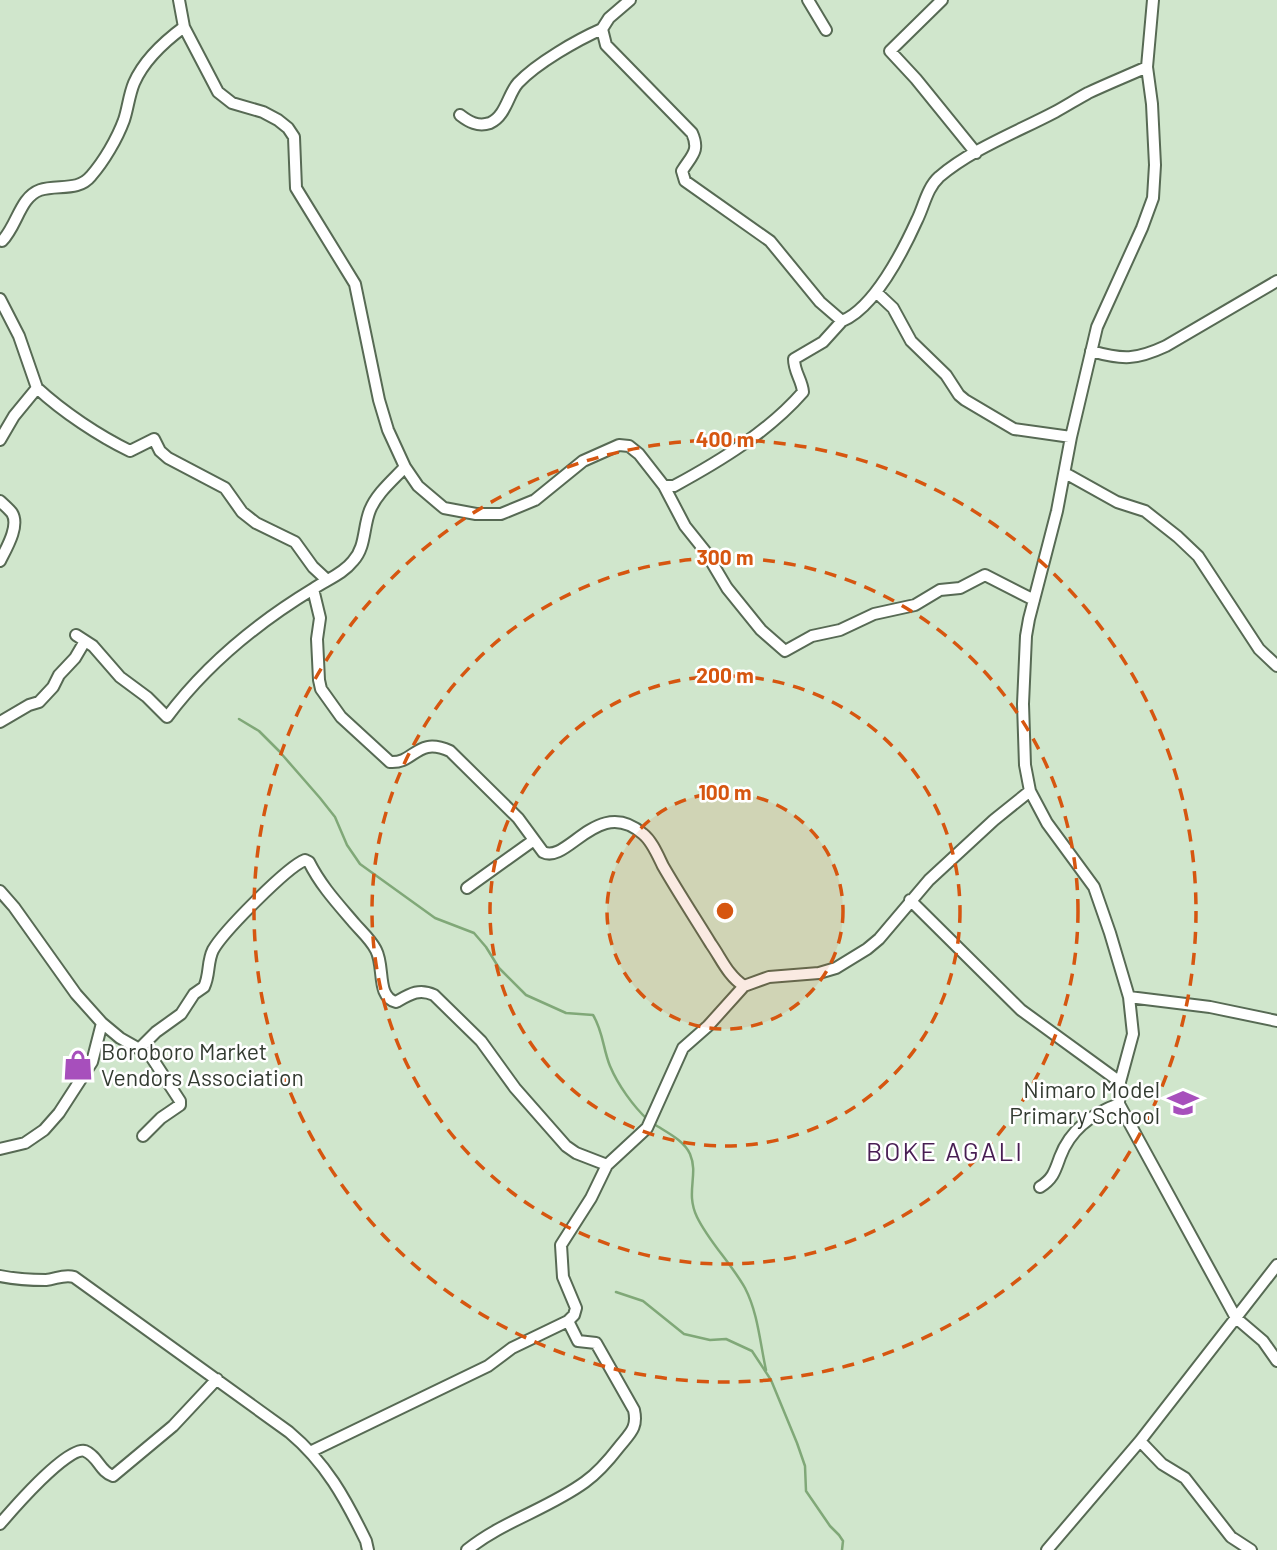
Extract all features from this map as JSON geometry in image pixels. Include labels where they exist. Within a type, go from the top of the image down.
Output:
[{"type":"street","points":[[179,0],[184,27],[218,92],[232,103],[263,112],[278,120],[294,137],[296,188],[355,284],[379,400],[388,430],[405,467],[418,486],[444,508],[476,514],[501,514],[534,500],[583,461],[619,445],[629,446],[639,454],[664,486],[685,526],[705,551],[727,588],[761,630],[785,651],[812,636],[840,630],[874,614],[915,605],[940,590],[960,588],[985,575],[1034,600]]},
{"type":"street","points":[[460,115],[478,125],[492,122],[504,110],[518,83],[582,38],[602,29],[629,0]]},
{"type":"street","points":[[808,0],[826,30]]},
{"type":"street","points":[[942,0],[890,51],[908,69],[976,153]]},
{"type":"street","points":[[1153,0],[1147,68],[1155,165],[1153,198],[1100,318],[1034,600],[1026,636],[1023,704],[1025,765],[1030,792],[1047,823],[1094,887],[1111,933],[1129,997],[1133,1034],[1119,1082],[1119,1104],[1236,1318],[1262,1341],[1277,1360]]},
{"type":"street","points":[[1,242],[32,194],[42,189],[79,185],[90,178],[123,121],[135,82],[160,47],[184,27]]},
{"type":"street","points":[[602,29],[606,45],[692,133],[697,144],[682,171],[685,181],[770,241],[820,302],[842,321]]},
{"type":"street","points":[[664,486],[674,486],[692,477],[774,422],[803,392],[802,384],[795,373],[794,359],[823,342],[842,321],[854,316],[876,292],[908,238],[934,183],[976,153],[1091,92],[1147,68]]},
{"type":"street","points":[[1091,351],[1127,359],[1148,354],[1277,281]]},
{"type":"street","points":[[876,292],[893,308],[911,341],[946,375],[965,400],[1014,429],[1071,437]]},
{"type":"street","points":[[0,299],[19,336],[37,388],[91,429],[130,451],[154,439],[160,451],[168,458],[225,488],[242,512],[256,523],[295,542],[313,567],[327,580]]},
{"type":"street","points":[[0,440],[14,416],[37,388]]},
{"type":"street","points":[[0,722],[39,702],[75,658],[80,638],[93,646],[120,677],[147,697],[167,717],[196,680],[223,655],[285,606],[344,570],[359,553],[370,509],[405,467]]},
{"type":"street","points":[[1065,473],[1117,502],[1145,511],[1178,537],[1198,556],[1259,649],[1277,666]]},
{"type":"street","points":[[0,501],[13,514],[14,519],[12,537],[0,561]]},
{"type":"street","points":[[313,589],[320,618],[317,639],[319,680],[321,689],[341,718],[390,762],[402,760],[422,747],[440,747],[450,751],[503,802],[549,855],[557,853],[576,838],[606,823],[617,822],[644,834],[728,971],[744,986]]},
{"type":"street","points":[[312,1451],[488,1366],[512,1348],[568,1321],[576,1308],[563,1277],[561,1245],[591,1198],[607,1165],[647,1128],[683,1048],[708,1026],[744,986],[769,977],[808,976],[836,968],[879,939],[910,900],[994,820],[1030,792]]},
{"type":"street","points":[[467,888],[534,840]]},
{"type":"street","points":[[139,1049],[156,1032],[181,1014],[194,994],[204,986],[211,953],[222,938],[258,900],[306,860],[325,890],[376,950],[383,972],[381,984],[388,998],[397,1002],[415,991],[434,995],[481,1041],[515,1088],[566,1146],[576,1153],[607,1165]]},
{"type":"street","points":[[0,891],[27,924],[65,979],[102,1023],[154,1059],[181,1103],[161,1118],[144,1136]]},
{"type":"street","points":[[910,900],[1021,1010],[1119,1082]]},
{"type":"street","points":[[1129,997],[1210,1007],[1277,1021]]},
{"type":"street","points":[[0,1149],[25,1143],[44,1130],[59,1113],[92,1062],[102,1023]]},
{"type":"street","points":[[1040,1187],[1051,1180],[1074,1131],[1106,1108],[1119,1104]]},
{"type":"street","points":[[1046,1550],[1140,1441],[1277,1265]]},
{"type":"street","points":[[0,1276],[48,1280],[64,1275],[74,1277],[289,1432],[312,1451],[340,1491],[368,1550]]},
{"type":"street","points":[[467,1550],[498,1528],[584,1483],[601,1470],[635,1429],[634,1410],[601,1350],[590,1341],[578,1341],[568,1321]]},
{"type":"street","points":[[0,1524],[28,1492],[79,1450],[87,1452],[107,1474],[113,1476],[173,1426],[217,1379]]},
{"type":"street","points":[[1140,1441],[1162,1464],[1185,1478],[1231,1537],[1251,1550]]},
{"type":"waterway","points":[[239,719],[259,731],[320,798],[335,817],[347,845],[360,864],[435,918],[474,933],[499,968],[526,995],[566,1013],[593,1015],[613,1073],[626,1095],[648,1120]]},
{"type":"waterway","points":[[654,1124],[679,1140],[690,1154],[693,1169],[692,1200],[697,1217],[745,1288],[756,1318],[766,1370]]},
{"type":"waterway","points":[[616,1292],[643,1301],[684,1334],[710,1340],[726,1339],[752,1351],[771,1380],[797,1443],[805,1466],[806,1491],[843,1541],[842,1550]]},
{"type":"place","name":"Boroboro Market Vendors Association","points":[[78,1065]]},
{"type":"place","name":"Nimaro Model Primary School","points":[[1183,1103]]},
{"type":"district","name":"BOKE AGALI","points":[[945,1152]]}]
